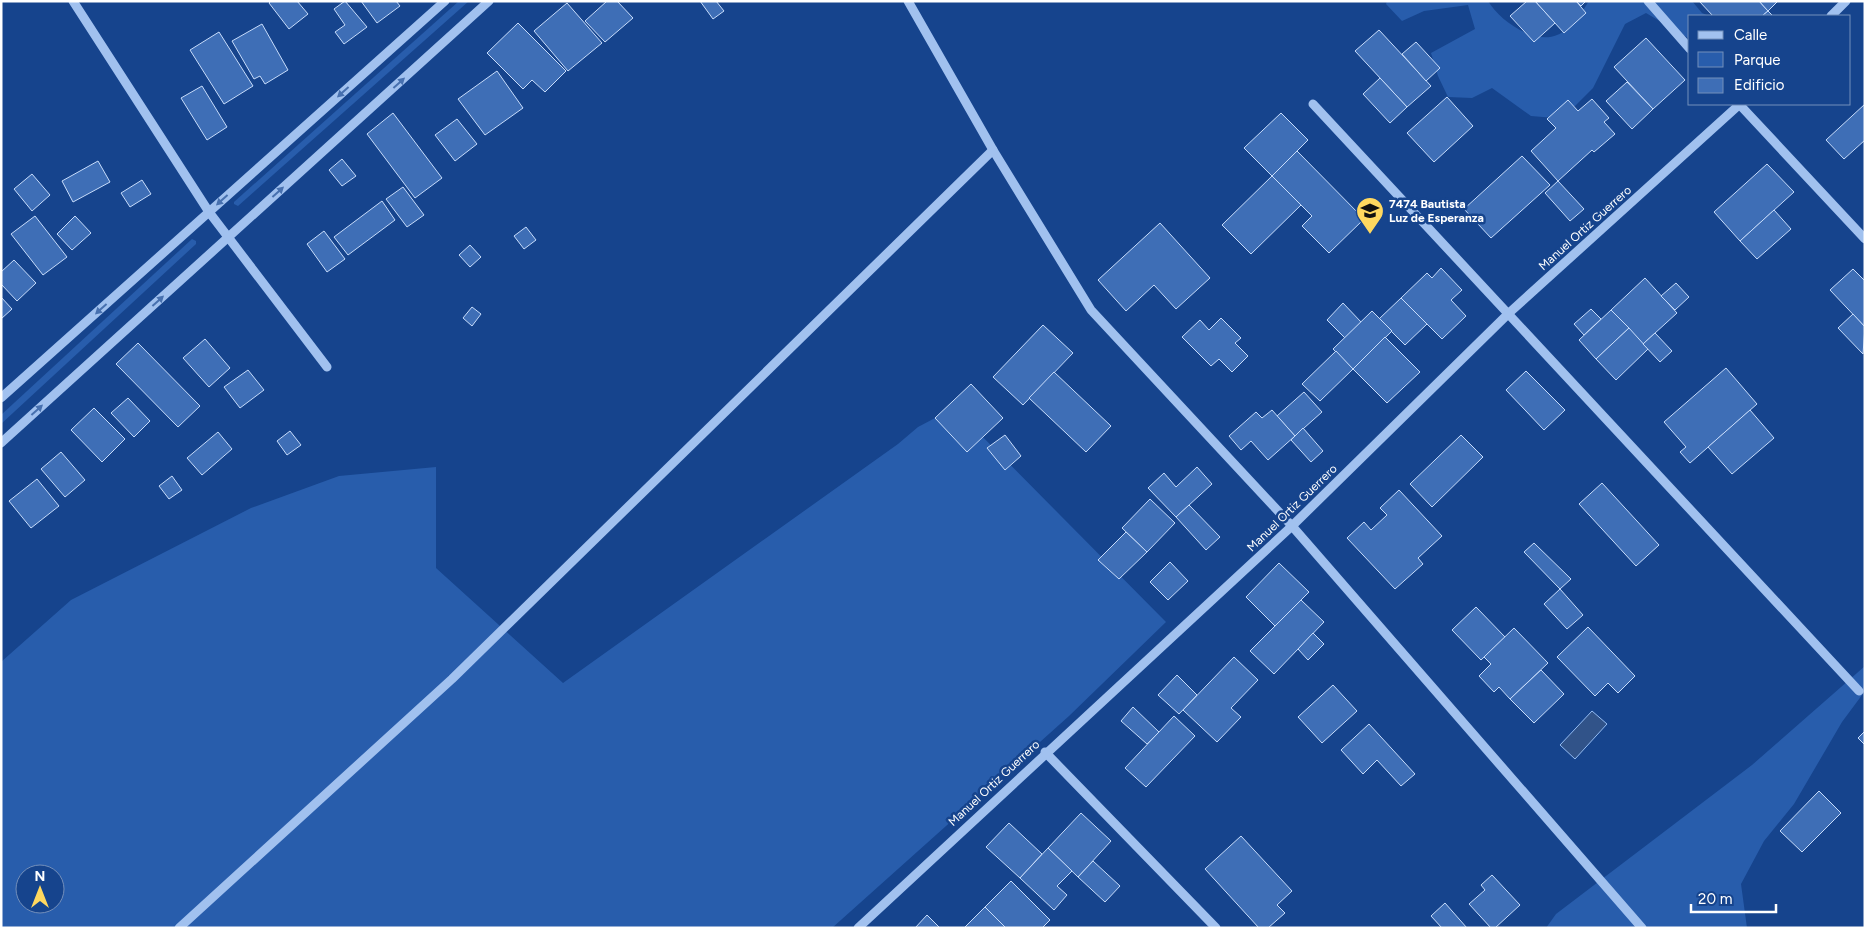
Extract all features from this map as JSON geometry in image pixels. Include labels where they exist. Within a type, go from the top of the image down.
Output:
[{"type":"street","points":[[73,1],[209,212],[326,367]]},
{"type":"street","points":[[1,398],[444,1]]},
{"type":"street","points":[[1,442],[489,1]]},
{"type":"street","points":[[908,1],[993,150],[1091,310],[1292,526],[1642,928]]},
{"type":"street","points":[[1648,1],[1688,47]]},
{"type":"street","points":[[1832,15],[1846,1]]},
{"type":"street","points":[[1313,104],[1510,313],[1859,691]]},
{"type":"street","name":"Manuel Ortiz Guerrero","points":[[858,928],[1045,752],[1292,526],[1510,313],[1738,105]]},
{"type":"street","points":[[1740,105],[1865,239]]},
{"type":"street","points":[[179,928],[452,679],[993,150]]},
{"type":"street","points":[[1045,752],[1216,928]]},
{"type":"green space","points":[[459,1],[469,1],[238,206],[234,204],[234,202]]},
{"type":"green space","points":[[1387,1],[1488,1],[1500,16],[1509,23],[1528,34],[1538,37],[1548,37],[1562,33],[1575,21],[1589,1],[1692,1],[1702,13],[1707,15],[1688,15],[1688,38],[1646,13],[1625,24],[1593,88],[1575,106],[1555,118],[1531,116],[1492,88],[1472,98],[1448,97],[1438,76],[1431,53],[1475,29],[1468,5],[1424,11],[1402,21],[1386,4]]},
{"type":"green space","points":[[192,239],[196,241],[196,244],[1,424],[1,415]]},
{"type":"green space","points":[[954,408],[1166,622],[1069,716],[832,928],[1,928],[1,662],[71,600],[251,508],[339,476],[436,467],[436,568],[563,683],[898,444],[918,427]]},
{"type":"green space","points":[[1865,666],[1865,691],[1842,722],[1794,804],[1764,841],[1741,884],[1747,928],[1546,928],[1556,914],[1752,765]]},
{"type":"shaded area","points":[[1592,711],[1607,724],[1575,759],[1560,745]]},
{"type":"building","points":[[271,1],[297,1],[308,14],[289,29],[269,3]]},
{"type":"building","points":[[345,1],[367,27],[344,44],[335,32],[345,25],[334,9]]},
{"type":"building","points":[[361,1],[396,1],[400,6],[377,23]]},
{"type":"building","points":[[607,1],[617,1],[633,18],[605,42],[585,21]]},
{"type":"building","points":[[700,1],[716,1],[724,11],[713,19]]},
{"type":"building","points":[[1527,1],[1535,1],[1555,23],[1534,42],[1510,16]]},
{"type":"building","points":[[1535,1],[1576,1],[1586,13],[1564,33]]},
{"type":"building","points":[[1576,1],[1586,1],[1581,6]]},
{"type":"building","points":[[1699,1],[1759,1],[1768,11],[1763,15],[1712,15]]},
{"type":"building","points":[[1759,1],[1778,1],[1768,11]]},
{"type":"building","points":[[567,3],[602,43],[568,71],[534,31]]},
{"type":"building","points":[[1768,11],[1772,15],[1763,15]]},
{"type":"building","points":[[518,23],[566,71],[545,92],[532,80],[523,89],[487,53]]},
{"type":"building","points":[[262,24],[288,70],[265,84],[260,76],[254,79],[232,41]]},
{"type":"building","points":[[1379,30],[1431,86],[1407,107],[1355,51]]},
{"type":"building","points":[[219,32],[253,86],[224,104],[190,50]]},
{"type":"building","points":[[1646,38],[1685,80],[1653,109],[1614,67]]},
{"type":"building","points":[[1416,42],[1440,68],[1426,81],[1402,54]]},
{"type":"building","points":[[497,71],[523,108],[485,135],[458,99]]},
{"type":"building","points":[[1380,78],[1407,107],[1390,123],[1363,94]]},
{"type":"building","points":[[1627,82],[1653,109],[1632,129],[1606,101]]},
{"type":"building","points":[[202,86],[227,127],[207,140],[181,98]]},
{"type":"building","points":[[1447,97],[1473,126],[1434,162],[1407,133]]},
{"type":"building","points":[[1592,99],[1609,118],[1604,122],[1615,134],[1594,152],[1592,150],[1558,181],[1531,151],[1556,128],[1547,119],[1568,100],[1578,111]]},
{"type":"building","points":[[1865,104],[1865,140],[1844,159],[1826,140]]},
{"type":"building","points":[[393,113],[442,178],[415,198],[367,134]]},
{"type":"building","points":[[1281,113],[1308,140],[1272,176],[1244,148]]},
{"type":"building","points":[[457,119],[477,144],[455,161],[435,135]]},
{"type":"building","points":[[1297,151],[1364,219],[1329,253],[1302,226],[1312,216],[1272,176]]},
{"type":"building","points":[[1522,156],[1550,185],[1491,238],[1464,209]]},
{"type":"building","points":[[342,159],[356,176],[342,186],[329,170]]},
{"type":"building","points":[[98,161],[110,182],[73,202],[62,181]]},
{"type":"building","points":[[1767,164],[1794,192],[1740,241],[1714,212]]},
{"type":"building","points":[[32,174],[50,195],[32,211],[14,189]]},
{"type":"building","points":[[1272,176],[1301,205],[1251,254],[1222,225]]},
{"type":"building","points":[[142,180],[151,194],[130,207],[121,193]]},
{"type":"building","points":[[1558,181],[1584,209],[1570,221],[1545,193]]},
{"type":"building","points":[[403,187],[424,215],[407,227],[386,199]]},
{"type":"building","points":[[382,201],[395,220],[348,255],[334,237]]},
{"type":"building","points":[[1774,210],[1791,229],[1757,259],[1740,241]]},
{"type":"building","points":[[35,216],[67,257],[43,275],[11,234]]},
{"type":"building","points":[[75,216],[91,233],[72,250],[57,234]]},
{"type":"building","points":[[1160,223],[1210,278],[1176,309],[1154,285],[1126,311],[1098,280]]},
{"type":"building","points":[[526,227],[536,240],[524,249],[514,236]]},
{"type":"building","points":[[324,231],[345,259],[327,272],[307,244]]},
{"type":"building","points":[[470,245],[481,257],[470,267],[459,255]]},
{"type":"building","points":[[14,260],[36,283],[17,301],[1,284],[1,272]]},
{"type":"building","points":[[1441,268],[1462,290],[1451,300],[1466,316],[1442,339],[1401,298],[1427,273],[1432,278]]},
{"type":"building","points":[[1853,269],[1865,281],[1865,327],[1830,290]]},
{"type":"building","points":[[1645,278],[1677,313],[1643,344],[1611,310]]},
{"type":"building","points":[[1676,283],[1689,297],[1675,310],[1661,296]]},
{"type":"building","points":[[1,297],[12,309],[1,319]]},
{"type":"building","points":[[1401,298],[1427,324],[1405,345],[1379,319]]},
{"type":"building","points":[[1343,303],[1361,322],[1345,338],[1327,320]]},
{"type":"building","points":[[472,307],[481,314],[472,326],[463,318]]},
{"type":"building","points":[[1591,309],[1601,319],[1584,335],[1574,324]]},
{"type":"building","points":[[1611,310],[1629,328],[1596,359],[1579,340]]},
{"type":"building","points":[[1372,311],[1392,331],[1353,369],[1333,349]]},
{"type":"building","points":[[1853,314],[1865,327],[1863,354],[1838,328]]},
{"type":"building","points":[[1221,318],[1241,338],[1235,343],[1248,356],[1232,372],[1219,359],[1211,366],[1182,337],[1200,320],[1209,330]]},
{"type":"building","points":[[1043,325],[1073,353],[1023,405],[993,377]]},
{"type":"building","points":[[1629,328],[1648,349],[1616,380],[1596,359]]},
{"type":"building","points":[[1655,333],[1672,351],[1660,362],[1643,344]]},
{"type":"building","points":[[1385,337],[1420,372],[1387,403],[1353,369]]},
{"type":"building","points":[[205,339],[230,368],[209,387],[183,358]]},
{"type":"building","points":[[138,343],[200,406],[178,427],[116,364]]},
{"type":"building","points":[[1336,351],[1353,369],[1320,401],[1302,384]]},
{"type":"building","points":[[1726,368],[1757,404],[1690,463],[1680,452],[1686,447],[1664,422]]},
{"type":"building","points":[[248,370],[264,390],[240,408],[224,387]]},
{"type":"building","points":[[1526,371],[1565,410],[1544,430],[1506,390]]},
{"type":"building","points":[[1054,372],[1111,426],[1086,452],[1029,398]]},
{"type":"building","points":[[971,384],[1003,418],[967,452],[935,418]]},
{"type":"building","points":[[1304,392],[1322,412],[1295,436],[1277,416]]},
{"type":"building","points":[[128,398],[150,421],[134,437],[111,413]]},
{"type":"building","points":[[94,408],[125,439],[102,462],[71,430]]},
{"type":"building","points":[[1272,410],[1295,436],[1268,460],[1251,441],[1241,450],[1229,436],[1256,412],[1262,418]]},
{"type":"building","points":[[1750,410],[1774,438],[1732,474],[1708,447]]},
{"type":"building","points":[[1303,428],[1323,451],[1311,462],[1291,440]]},
{"type":"building","points":[[290,431],[301,445],[287,455],[277,441]]},
{"type":"building","points":[[218,432],[232,449],[202,475],[187,458]]},
{"type":"building","points":[[1005,435],[1021,456],[1005,470],[987,448]]},
{"type":"building","points":[[1461,435],[1483,457],[1432,507],[1410,484]]},
{"type":"building","points":[[61,452],[85,480],[65,497],[41,469]]},
{"type":"building","points":[[1197,467],[1212,484],[1176,517],[1148,488],[1164,473],[1176,487]]},
{"type":"building","points":[[172,476],[182,490],[169,499],[159,486]]},
{"type":"building","points":[[37,479],[59,506],[31,528],[9,501]]},
{"type":"building","points":[[1602,483],[1659,545],[1636,566],[1579,504]]},
{"type":"building","points":[[1399,490],[1442,536],[1418,558],[1423,564],[1395,589],[1347,538],[1364,522],[1371,530],[1387,515],[1380,508]]},
{"type":"building","points":[[1150,499],[1175,523],[1147,552],[1122,528]]},
{"type":"building","points":[[1189,505],[1220,537],[1206,550],[1176,517]]},
{"type":"building","points":[[1126,532],[1147,552],[1119,579],[1098,560]]},
{"type":"building","points":[[1534,543],[1571,579],[1560,589],[1524,552]]},
{"type":"building","points":[[1170,562],[1188,581],[1168,600],[1150,582]]},
{"type":"building","points":[[1279,563],[1309,592],[1275,626],[1246,597]]},
{"type":"building","points":[[1560,589],[1583,615],[1567,629],[1544,604]]},
{"type":"building","points":[[1301,600],[1324,622],[1274,674],[1250,651]]},
{"type":"building","points":[[1476,607],[1505,637],[1481,660],[1452,630]]},
{"type":"building","points":[[1588,627],[1635,676],[1618,693],[1608,683],[1595,696],[1557,657]]},
{"type":"building","points":[[1514,628],[1548,663],[1510,699],[1499,687],[1494,692],[1479,676],[1491,664],[1484,657]]},
{"type":"building","points":[[1313,633],[1324,644],[1308,660],[1298,649]]},
{"type":"building","points":[[1234,657],[1258,680],[1231,708],[1241,717],[1217,742],[1183,710]]},
{"type":"building","points":[[1541,670],[1564,694],[1534,723],[1510,699]]},
{"type":"building","points":[[1177,675],[1197,695],[1179,714],[1158,695]]},
{"type":"building","points":[[1333,685],[1357,711],[1322,743],[1298,717]]},
{"type":"building","points":[[1133,707],[1159,732],[1147,744],[1121,721]]},
{"type":"building","points":[[1174,716],[1195,736],[1146,787],[1125,768]]},
{"type":"building","points":[[1369,724],[1415,774],[1401,786],[1377,760],[1363,774],[1341,750]]},
{"type":"building","points":[[1865,731],[1865,745],[1858,738]]},
{"type":"building","points":[[1819,791],[1841,813],[1802,852],[1780,831]]},
{"type":"building","points":[[1081,813],[1111,841],[1078,877],[1048,848]]},
{"type":"building","points":[[1009,823],[1042,854],[1020,878],[986,847]]},
{"type":"building","points":[[1241,836],[1292,891],[1277,905],[1285,913],[1268,928],[1259,928],[1205,869]]},
{"type":"building","points":[[1048,848],[1072,871],[1057,886],[1067,895],[1054,910],[1020,878]]},
{"type":"building","points":[[1093,861],[1120,886],[1105,902],[1078,877]]},
{"type":"building","points":[[1492,875],[1520,905],[1495,928],[1491,928],[1469,904],[1485,890],[1481,885]]},
{"type":"building","points":[[1011,881],[1050,920],[1042,928],[1006,928],[985,907]]},
{"type":"building","points":[[1445,903],[1467,928],[1442,928],[1431,916]]},
{"type":"building","points":[[985,907],[1006,928],[964,928]]},
{"type":"building","points":[[927,915],[940,928],[915,928]]},
{"type":"place","name":"7474 Bautista Luz de Esperanza","points":[[1370,235]]}]
